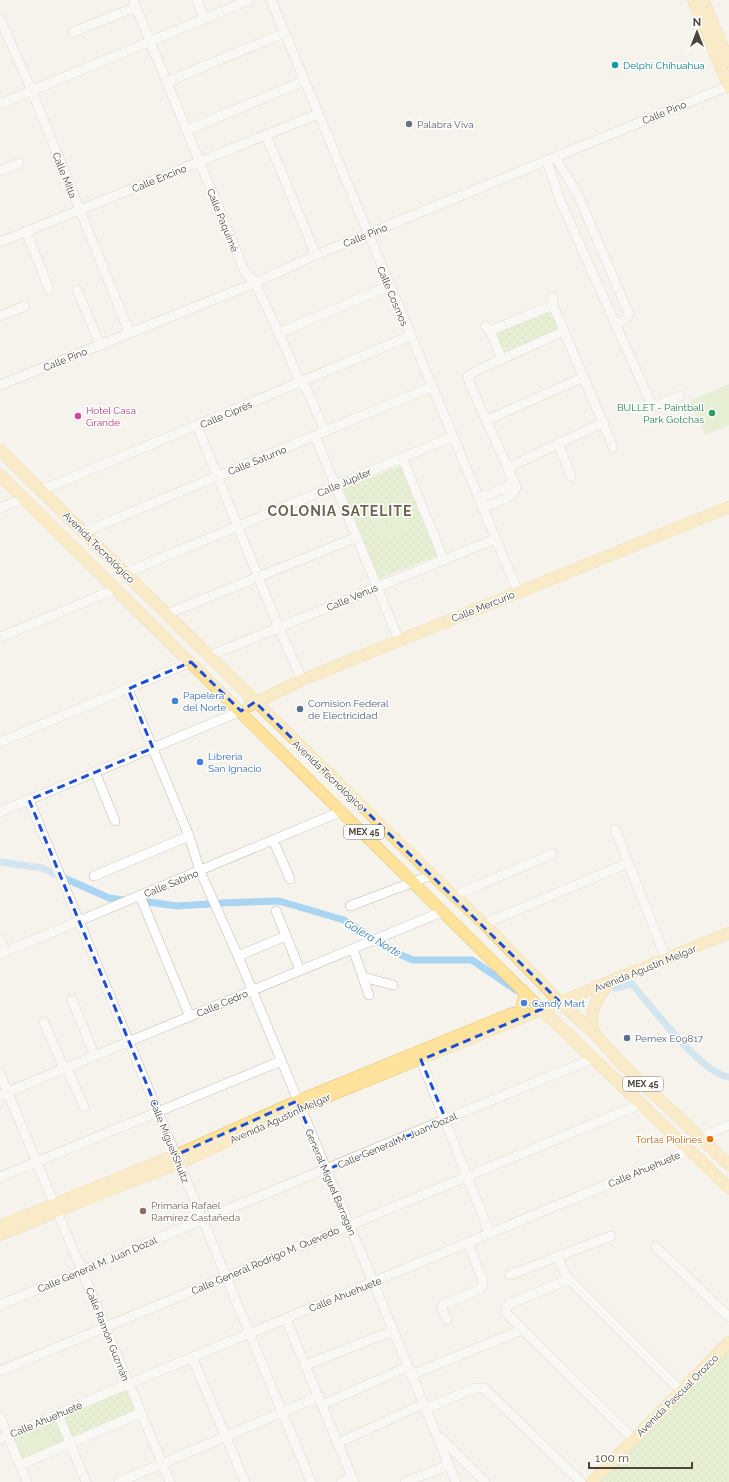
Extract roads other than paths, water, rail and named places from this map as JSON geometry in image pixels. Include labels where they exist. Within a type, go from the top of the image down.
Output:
[{"type":"main road","points":[[693,0],[729,86]]},
{"type":"main road","points":[[703,0],[729,62]]},
{"type":"main road","name":"Avenida Tecnológico","points":[[0,450],[453,896],[484,924],[560,1002],[594,1033],[624,1066],[729,1164]]},
{"type":"main road","name":"Avenida Tecnológico","points":[[0,475],[415,882],[539,1006],[729,1188]]},
{"type":"main road","name":"Calle Mercurio","points":[[241,711],[256,702],[302,680],[729,507]]},
{"type":"main road","name":"Avenida Agustín Melgar","points":[[0,1226],[54,1207],[178,1159],[299,1104],[521,1010],[560,1002],[729,934]]},
{"type":"main road","points":[[594,1033],[592,1023],[593,1006],[609,983]]},
{"type":"main road","points":[[521,1010],[524,997],[523,990]]},
{"type":"main road","name":"Avenida Agustín Melgar","points":[[299,1104],[421,1060],[539,1006]]},
{"type":"main road","name":"Avenida Agustín Melgar","points":[[0,1235],[54,1207]]},
{"type":"main road","name":"Avenida Pascual Orozco","points":[[592,1482],[729,1342]]},
{"type":"street","points":[[197,0],[204,19]]},
{"type":"street","points":[[0,104],[250,0]]},
{"type":"street","name":"Calle Cosmos","points":[[271,0],[431,387],[518,592]]},
{"type":"street","points":[[73,32],[134,3]]},
{"type":"street","name":"Calle Paquimé","points":[[134,3],[245,272],[254,283],[279,333],[300,382],[307,390],[325,432]]},
{"type":"street","name":"Calle Mitla","points":[[0,19],[32,91],[129,332]]},
{"type":"street","points":[[167,82],[284,33]]},
{"type":"street","points":[[186,130],[304,80]]},
{"type":"street","name":"Calle Pino","points":[[0,385],[254,283],[316,255],[729,86]]},
{"type":"street","name":"Calle Encino","points":[[0,242],[318,114]]},
{"type":"street","points":[[266,135],[316,255]]},
{"type":"street","points":[[551,159],[570,183],[578,196],[628,314],[625,320],[616,324]]},
{"type":"street","points":[[551,159],[560,200],[652,405],[656,406],[663,404],[680,396]]},
{"type":"street","points":[[0,171],[19,163]]},
{"type":"street","points":[[558,188],[570,183]]},
{"type":"street","points":[[26,231],[49,289]]},
{"type":"street","points":[[587,260],[602,254]]},
{"type":"street","points":[[279,333],[389,286]]},
{"type":"street","points":[[77,290],[100,344]]},
{"type":"street","points":[[502,359],[487,329],[553,301],[564,331],[604,422],[613,447]]},
{"type":"street","points":[[0,316],[25,306]]},
{"type":"street","points":[[481,504],[515,492],[516,486],[469,382],[469,375],[564,331]]},
{"type":"street","name":"Calle Ciprés","points":[[42,490],[410,336]]},
{"type":"street","points":[[487,420],[584,377]]},
{"type":"street","name":"Calle Saturno","points":[[84,532],[431,387]]},
{"type":"street","points":[[508,468],[604,422]]},
{"type":"street","points":[[197,426],[279,628],[302,680]]},
{"type":"street","points":[[315,436],[358,537],[399,640]]},
{"type":"street","name":"Calle Júpiter","points":[[125,573],[452,437]]},
{"type":"street","points":[[558,443],[571,476]]},
{"type":"street","points":[[402,457],[444,560]]},
{"type":"street","points":[[0,508],[24,498]]},
{"type":"street","points":[[167,614],[358,537]]},
{"type":"street","name":"Calle Venus","points":[[209,656],[495,539]]},
{"type":"street","points":[[0,637],[116,589]]},
{"type":"street","points":[[0,741],[191,662]]},
{"type":"street","name":"General Miguel Barragan","points":[[128,689],[189,836],[200,871],[238,956],[282,1061],[392,1331],[456,1482]]},
{"type":"street","points":[[0,812],[241,711]]},
{"type":"street","points":[[95,772],[115,821]]},
{"type":"street","name":"Calle Miguel Shultz","points":[[29,800],[312,1482]]},
{"type":"street","name":"Calle Sabino","points":[[3,953],[342,811]]},
{"type":"street","points":[[615,829],[666,959]]},
{"type":"street","points":[[94,876],[189,836]]},
{"type":"street","points":[[273,840],[290,879]]},
{"type":"street","points":[[453,896],[552,854]]},
{"type":"street","points":[[484,924],[628,863]]},
{"type":"street","points":[[350,906],[432,875]]},
{"type":"street","points":[[140,896],[190,1017]]},
{"type":"street","points":[[276,911],[300,970]]},
{"type":"street","name":"Calle Cedro","points":[[4,1094],[444,911]]},
{"type":"street","points":[[238,956],[286,936]]},
{"type":"street","points":[[0,939],[3,953]]},
{"type":"street","points":[[353,949],[369,995]]},
{"type":"street","points":[[363,977],[393,985]]},
{"type":"street","points":[[72,1000],[95,1056]]},
{"type":"street","points":[[44,1022],[84,1107]]},
{"type":"street","name":"Calle General M. Juan Dozal","points":[[0,1305],[594,1058]]},
{"type":"street","points":[[421,1060],[490,1234]]},
{"type":"street","points":[[0,1177],[282,1061]]},
{"type":"street","name":"Calle Ramón Guzmán","points":[[0,1074],[4,1094],[37,1162],[54,1207],[170,1482]]},
{"type":"street","name":"Calle General Rodrigo M. Quevedo","points":[[0,1371],[641,1104]]},
{"type":"street","points":[[700,1137],[729,1125]]},
{"type":"street","name":"Calle Ahuehuete","points":[[4,1437],[192,1357],[468,1244],[690,1150]]},
{"type":"street","points":[[510,1275],[611,1236]]},
{"type":"street","points":[[447,1320],[442,1309],[443,1305],[480,1289],[483,1285],[468,1244]]},
{"type":"street","points":[[656,1247],[729,1317]]},
{"type":"street","points":[[557,1256],[569,1279],[681,1391]]},
{"type":"street","points":[[569,1279],[510,1304],[506,1309],[508,1315],[633,1440]]},
{"type":"street","points":[[286,1318],[353,1480],[341,1482]]},
{"type":"street","points":[[120,1482],[283,1413],[409,1371],[522,1330]]},
{"type":"street","points":[[306,1365],[392,1331]]},
{"type":"street","points":[[192,1357],[245,1482]]},
{"type":"street","points":[[338,1444],[424,1407],[475,1388],[484,1388],[581,1482]]},
{"type":"street","points":[[20,1465],[140,1413]]},
{"type":"street","points":[[58,1414],[86,1482]]},
{"type":"street","points":[[0,1418],[4,1437],[20,1465],[27,1482]]},
{"type":"street","points":[[436,1434],[485,1482]]},
{"type":"street","points":[[404,1482],[449,1465]]},
{"type":"waterway","name":"Galera Norte","points":[[0,862],[42,868],[109,898],[123,900]]},
{"type":"waterway","name":"Galera Norte","points":[[221,903],[279,901],[344,920],[392,951],[413,960],[472,960],[516,990]]},
{"type":"waterway","name":"Galera Norte","points":[[148,902],[177,906],[209,904]]},
{"type":"waterway","name":"Galera Norte","points":[[616,988],[632,984],[678,1038],[705,1065],[718,1073],[729,1077]]},
{"type":"place","name":"Delphi Chihuahua","points":[[615,65]]},
{"type":"place","name":"Palabra Viva","points":[[409,124]]},
{"type":"place","name":"BULLET - Paintball Park Gotchas","points":[[712,413]]},
{"type":"place","name":"Hotel Casa Grande","points":[[78,416]]},
{"type":"place","name":"Papelera del Norte","points":[[175,701]]},
{"type":"place","name":"Comision Federal de Electricidad","points":[[300,709]]},
{"type":"place","name":"Libreria San Ignacio","points":[[200,762]]},
{"type":"place","name":"Candy Mart","points":[[524,1003]]},
{"type":"place","name":"Pemex E09817","points":[[627,1038]]},
{"type":"place","name":"Tortas Piolines","points":[[710,1139]]},
{"type":"place","name":"Primaria Rafael Ramírez Castañeda","points":[[143,1211]]},
{"type":"district","name":"COLONIA SATELITE","points":[[340,511]]}]
